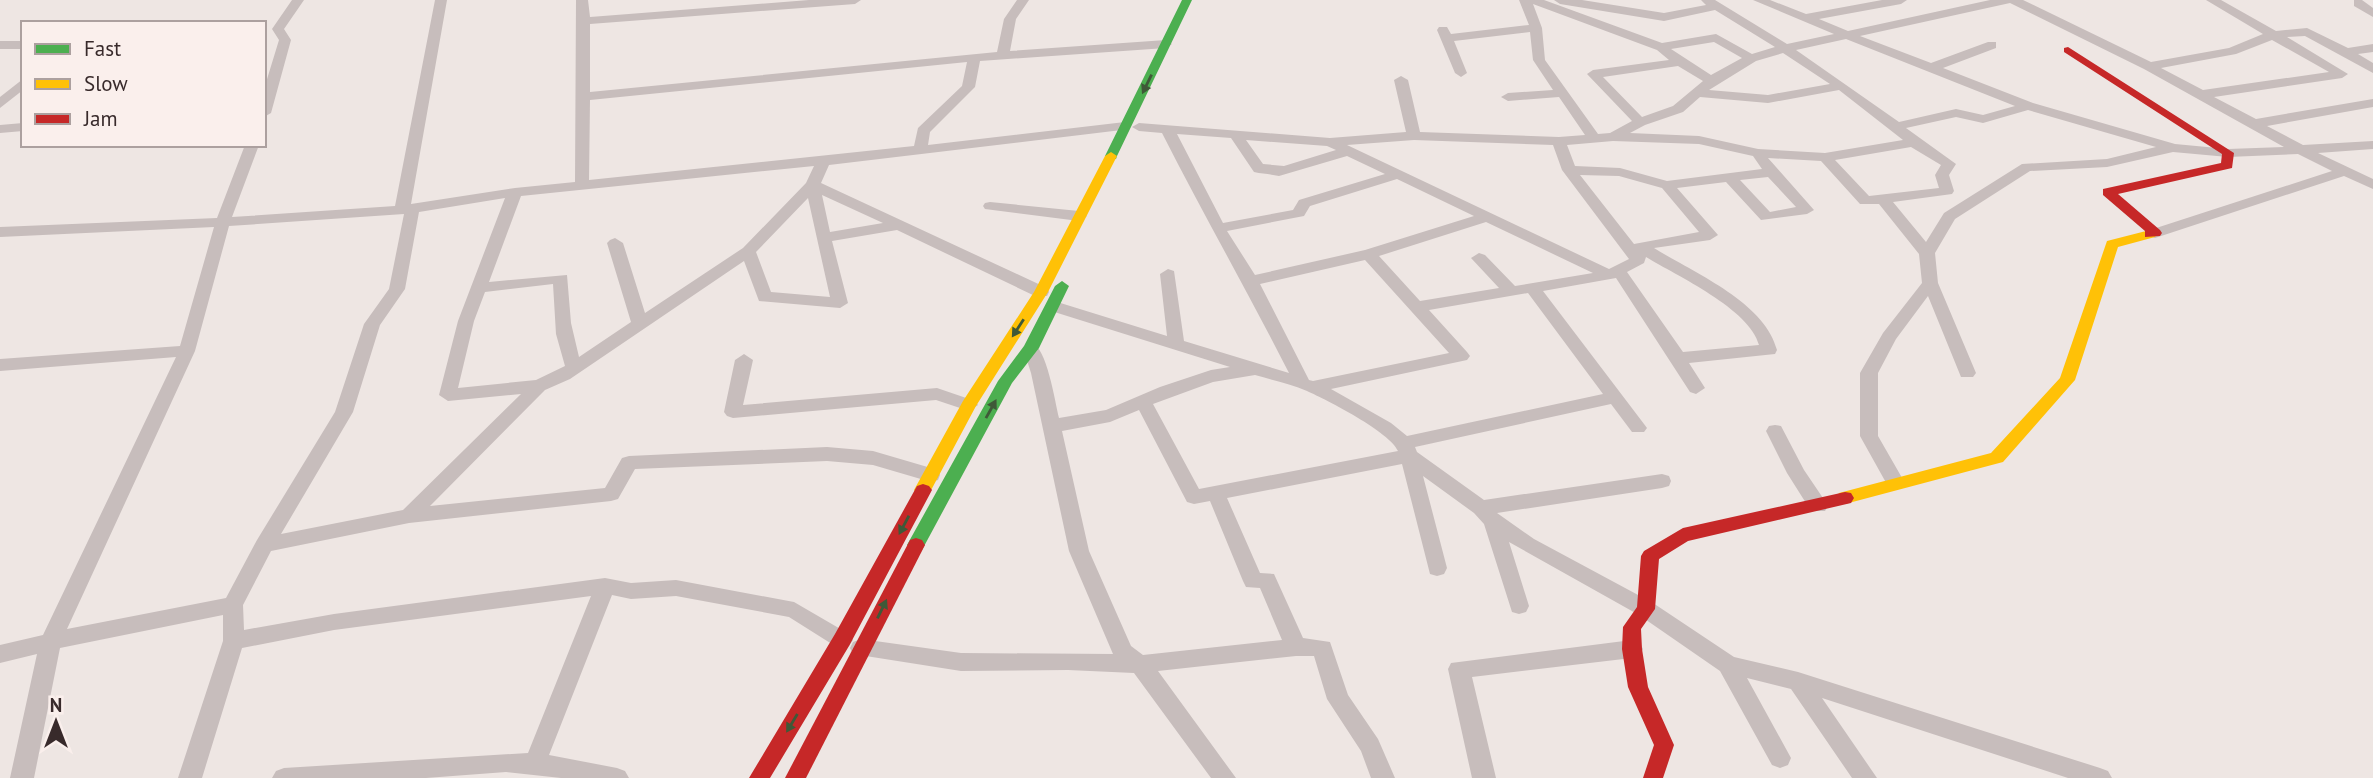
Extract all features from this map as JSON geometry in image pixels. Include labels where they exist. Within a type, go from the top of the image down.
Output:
[{"type":"main road","points":[[795,778],[851,644],[931,475],[969,405],[1047,299],[1097,207],[1187,0]]},
{"type":"main road","points":[[760,778],[851,644],[872,633],[878,614],[1006,381],[1031,348],[1079,216],[1132,126],[1157,97],[1201,0]]},
{"type":"main road","points":[[2068,50],[2228,153],[2227,164],[2199,173],[2108,192],[2155,233]]},
{"type":"main road","points":[[1653,778],[1664,745],[1638,687],[1632,649],[1632,627],[1646,609],[1650,556],[1683,535],[1818,506],[1896,482],[1946,473],[1997,457],[2067,380],[2112,244],[2155,233]]},
{"type":"street","points":[[266,107],[285,40],[271,30],[299,0]]},
{"type":"street","points":[[190,778],[234,640],[233,606],[264,545],[344,412],[372,324],[397,289],[407,209],[441,0]]},
{"type":"street","points":[[582,0],[585,96],[582,185]]},
{"type":"street","points":[[584,21],[855,0]]},
{"type":"street","points":[[1003,55],[1010,19],[1023,0]]},
{"type":"street","points":[[1525,0],[1536,28],[1539,60],[1594,138]]},
{"type":"street","points":[[1533,0],[1667,35],[1716,38],[1751,58]]},
{"type":"street","points":[[1560,0],[1667,35]]},
{"type":"street","points":[[1633,0],[1667,35],[1680,62],[1711,81]]},
{"type":"street","points":[[1759,0],[2028,106],[2174,148],[2228,153],[2373,145]]},
{"type":"street","points":[[1805,18],[1901,0]]},
{"type":"street","points":[[1614,136],[1640,122],[1678,109],[1711,81],[1751,58],[2006,0]]},
{"type":"street","points":[[2014,0],[2149,66],[2301,150],[2373,184]]},
{"type":"street","points":[[2199,95],[2342,74],[2211,0]]},
{"type":"street","points":[[1667,35],[1712,3],[1842,86],[1898,127],[1913,142],[1949,164],[1942,175],[1947,191],[1865,201],[1825,157]]},
{"type":"street","points":[[2358,3],[2373,13]]},
{"type":"street","points":[[1461,73],[1445,34],[1536,28]]},
{"type":"street","points":[[2149,66],[2232,51],[2273,35],[2307,32],[2373,69]]},
{"type":"street","points":[[585,96],[974,60],[1003,55],[1166,44]]},
{"type":"street","points":[[0,45],[21,45]]},
{"type":"street","points":[[1933,67],[1992,45]]},
{"type":"street","points":[[2346,52],[2373,48]]},
{"type":"street","points":[[921,149],[923,131],[968,88],[974,60]]},
{"type":"street","points":[[1640,122],[1592,74],[1680,62]]},
{"type":"street","points":[[1401,80],[1414,136]]},
{"type":"street","points":[[0,91],[19,86]]},
{"type":"street","points":[[0,104],[19,86]]},
{"type":"street","points":[[1699,93],[1768,99],[1842,86]]},
{"type":"street","points":[[1508,97],[1561,93]]},
{"type":"street","points":[[2253,124],[2373,103]]},
{"type":"street","points":[[1898,127],[1956,113],[1983,119],[2028,106]]},
{"type":"street","points":[[0,232],[223,222],[407,209],[515,192],[1132,126],[1330,142],[1414,136],[1559,141],[1614,136],[1699,140],[1758,153],[1825,157],[1913,142]]},
{"type":"street","points":[[0,129],[21,127]]},
{"type":"street","points":[[1167,129],[1218,228],[1251,281],[1307,385]]},
{"type":"street","points":[[1235,134],[1259,169],[1278,169],[1279,172],[1348,151]]},
{"type":"street","points":[[1559,141],[1569,170],[1639,253],[1732,303],[1763,332],[1769,350],[1678,358]]},
{"type":"street","points":[[1330,142],[1486,217],[1614,272],[1678,358],[1696,388]]},
{"type":"street","points":[[22,778],[50,643],[187,351],[223,222],[251,147]]},
{"type":"street","points":[[1927,253],[1949,216],[2027,167],[2107,163],[2174,148]]},
{"type":"street","points":[[1729,177],[1766,217],[1807,210],[1771,172],[1758,153]]},
{"type":"street","points":[[515,192],[466,321],[449,395],[539,386],[564,375],[748,251],[813,186],[823,161]]},
{"type":"street","points":[[1569,170],[1620,173],[1667,185],[1771,172]]},
{"type":"street","points":[[2155,233],[2347,171]]},
{"type":"street","points":[[1218,228],[1299,213],[1304,203],[1399,174]]},
{"type":"street","points":[[1415,307],[1614,272],[1639,253],[1710,235],[1667,185]]},
{"type":"street","points":[[813,186],[900,225],[1047,299],[1307,385],[1385,426],[1407,450],[1527,544],[1646,609],[1728,664],[1798,681],[2100,778]]},
{"type":"street","points":[[748,251],[765,297],[840,303],[813,186]]},
{"type":"street","points":[[1884,200],[1927,253],[1930,283],[1947,318],[1967,373]]},
{"type":"street","points":[[990,206],[1079,216]]},
{"type":"street","points":[[1251,281],[1369,254],[1486,217]]},
{"type":"street","points":[[823,238],[900,225]]},
{"type":"street","points":[[615,243],[640,324]]},
{"type":"street","points":[[1307,385],[1461,356],[1369,254]]},
{"type":"street","points":[[1479,258],[1512,292]]},
{"type":"street","points":[[1168,274],[1176,342]]},
{"type":"street","points":[[479,288],[561,278],[561,321],[565,344],[574,367]]},
{"type":"street","points":[[1896,482],[1869,436],[1869,373],[1889,337],[1930,283]]},
{"type":"street","points":[[1532,287],[1638,428]]},
{"type":"street","points":[[1031,348],[1040,373],[1079,551],[1123,652],[1140,664],[1224,778]]},
{"type":"street","points":[[0,365],[187,351]]},
{"type":"street","points":[[744,360],[733,412],[937,394],[969,405]]},
{"type":"street","points":[[1051,426],[1110,416],[1211,376],[1258,368]]},
{"type":"street","points":[[409,516],[539,386]]},
{"type":"street","points":[[1143,402],[1194,497],[1407,450],[1615,397]]},
{"type":"street","points":[[1775,431],[1796,472],[1818,506]]},
{"type":"street","points":[[1407,450],[1437,568]]},
{"type":"street","points":[[264,545],[409,516],[611,494],[629,463],[827,454],[873,458],[931,475]]},
{"type":"street","points":[[1487,514],[1662,481]]},
{"type":"street","points":[[1216,493],[1253,581],[1267,580],[1296,647]]},
{"type":"street","points":[[1487,514],[1519,606]]},
{"type":"street","points":[[535,763],[605,586]]},
{"type":"street","points":[[234,640],[334,622],[605,586],[631,591],[676,588],[794,610],[851,644],[961,662],[1068,661],[1140,664],[1296,647],[1322,648],[1338,699],[1370,747],[1383,778]]},
{"type":"street","points":[[0,654],[85,633],[233,606]]},
{"type":"street","points":[[1484,778],[1459,669],[1632,649]]},
{"type":"street","points":[[1728,664],[1780,758]]},
{"type":"street","points":[[1798,681],[1865,778]]},
{"type":"street","points":[[284,778],[503,770],[535,763],[617,778]]},
{"type":"traffic: fast","points":[[1111,156],[1187,0]]},
{"type":"traffic: fast","points":[[916,545],[1006,381],[1031,348],[1062,286]]},
{"type":"traffic: slow","points":[[923,490],[969,405],[1041,292],[1111,156]]},
{"type":"traffic: slow","points":[[1845,498],[1997,458],[2067,380],[2112,244],[2150,234]]},
{"type":"traffic: jam","points":[[2068,50],[2228,153],[2227,165],[2108,192],[2155,233],[2150,234]]},
{"type":"traffic: jam","points":[[759,778],[842,640],[923,490]]},
{"type":"traffic: jam","points":[[1653,778],[1664,745],[1638,687],[1632,649],[1632,627],[1646,609],[1650,556],[1683,535],[1845,498]]},
{"type":"traffic: jam","points":[[795,778],[916,545]]}]
